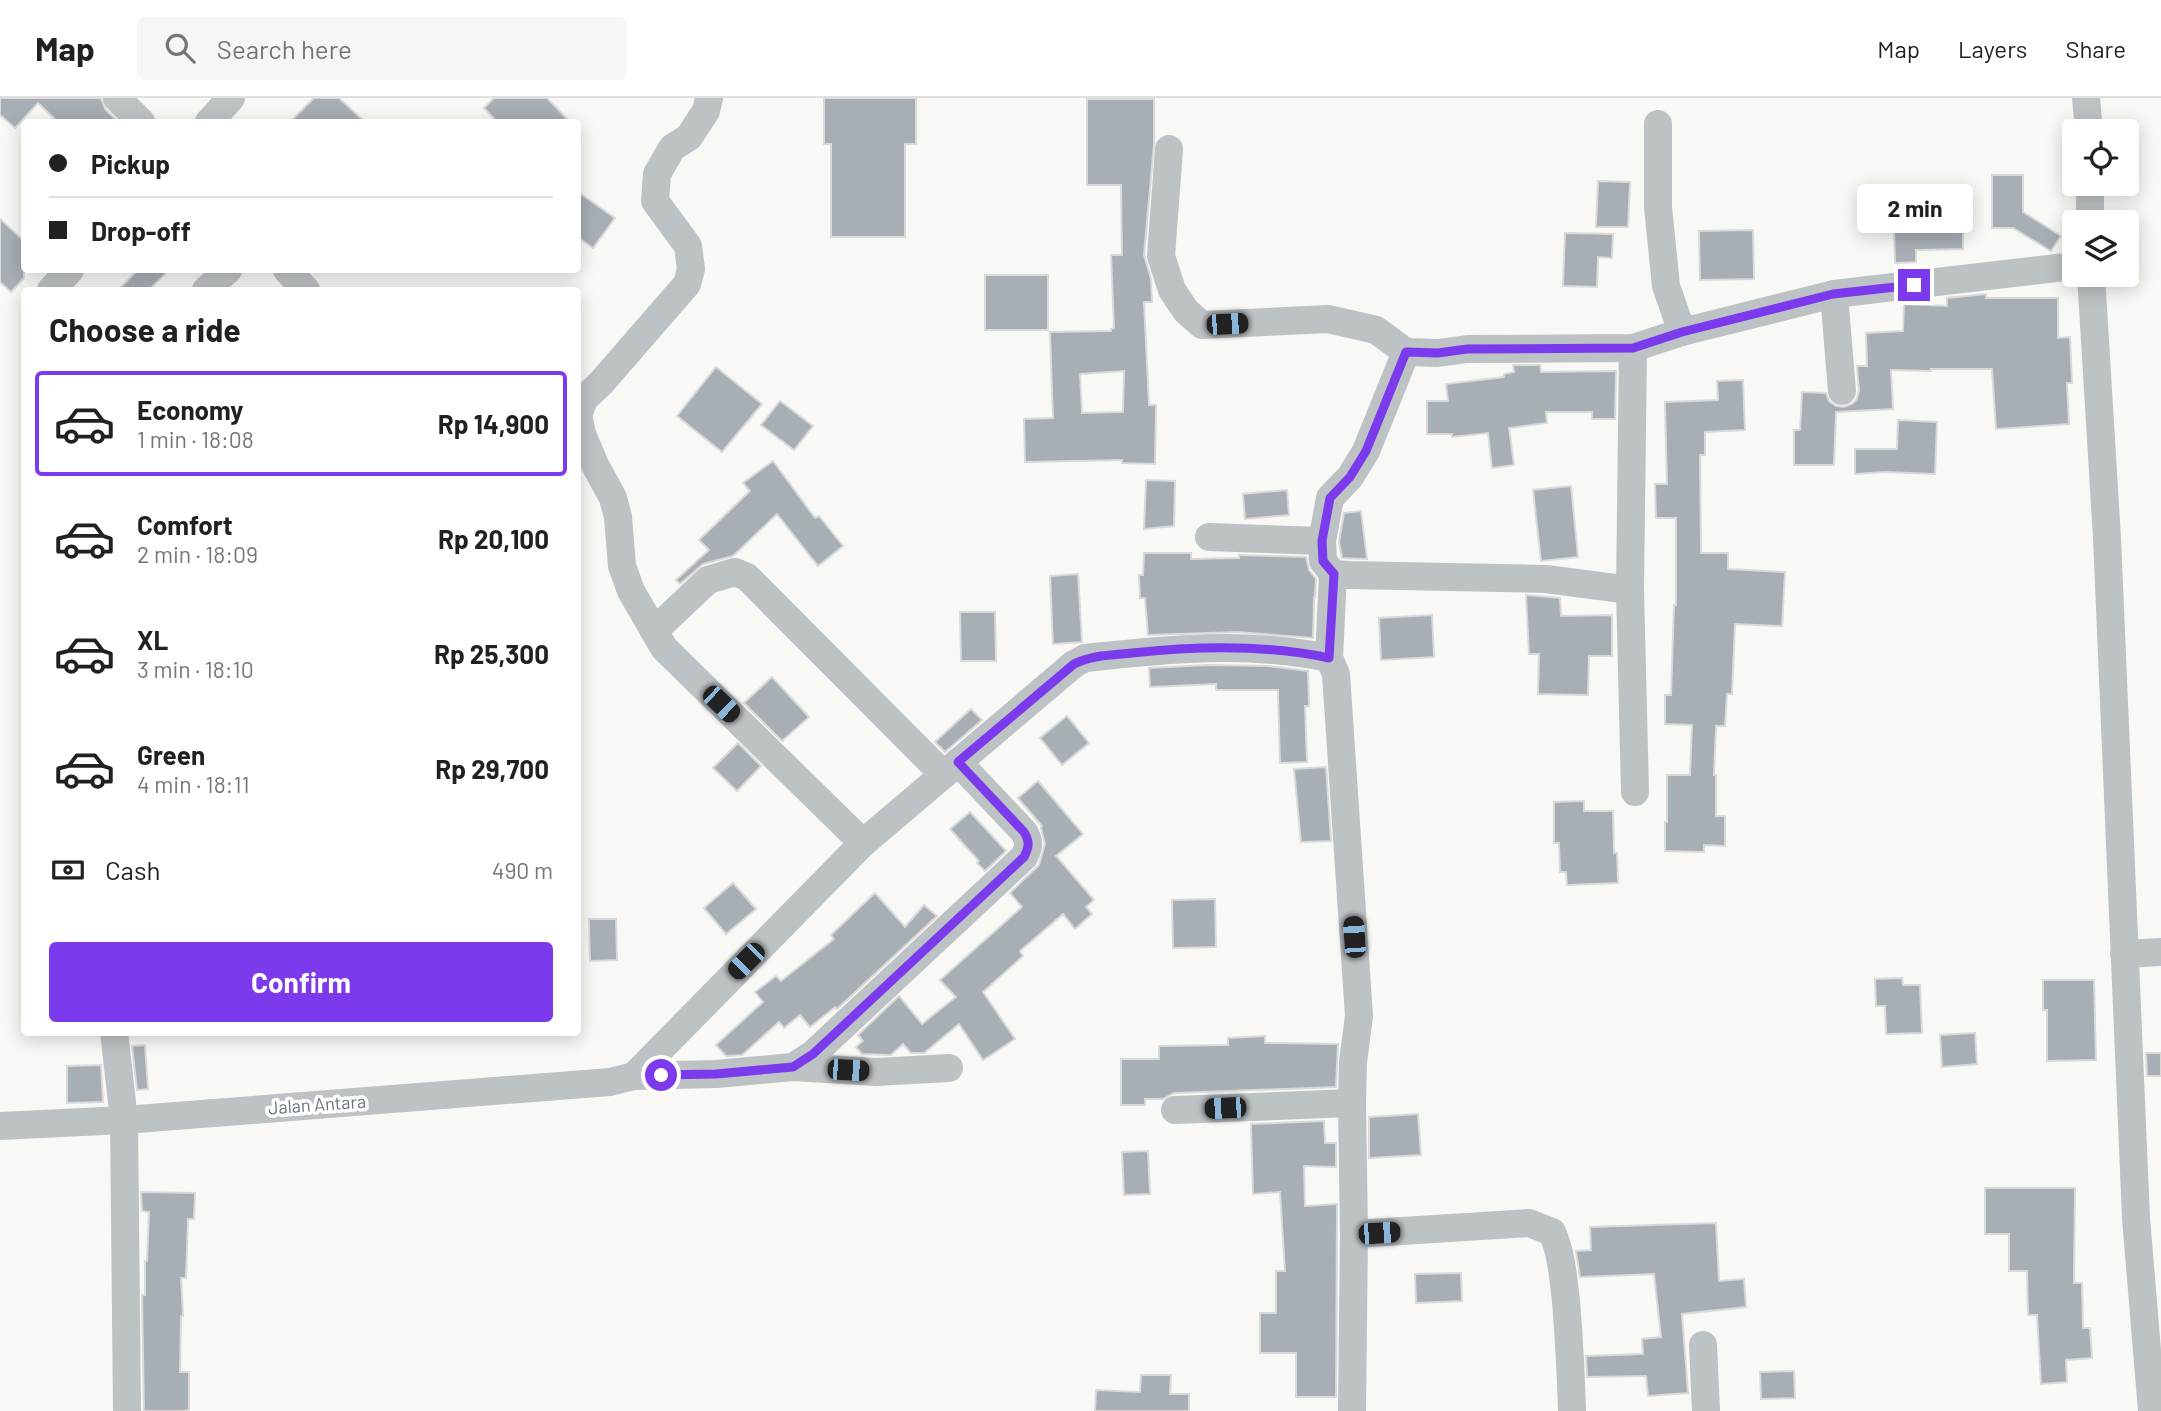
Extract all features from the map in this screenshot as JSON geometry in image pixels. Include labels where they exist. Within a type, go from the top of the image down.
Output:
[{"type":"street","points":[[117,98],[138,119]]},
{"type":"street","points":[[212,119],[231,98]]},
{"type":"street","points":[[581,407],[584,399],[687,284],[691,269],[688,246],[655,201],[657,174],[672,148],[690,136],[706,111],[709,98]]},
{"type":"street","points":[[2086,98],[2088,119]]},
{"type":"street","points":[[1658,124],[1658,207],[1666,286],[1682,332]]},
{"type":"street","points":[[1169,149],[1161,256],[1172,290],[1186,311],[1202,325],[1328,319],[1376,330],[1406,352],[1633,348],[1682,332],[1833,294],[2062,267]]},
{"type":"street","points":[[54,287],[68,273]]},
{"type":"street","points":[[209,287],[225,273]]},
{"type":"street","points":[[290,273],[303,287]]},
{"type":"street","points":[[2092,287],[2107,538],[2136,1218],[2152,1411]]},
{"type":"street","points":[[1833,294],[1842,391]]},
{"type":"street","points":[[1633,348],[1630,590],[1635,792]]},
{"type":"street","points":[[1352,1411],[1352,1103],[1353,1062],[1359,1016],[1336,674],[1329,658],[1334,574],[1323,561],[1322,541],[1330,498],[1350,477],[1366,451],[1406,352]]},
{"type":"street","points":[[581,429],[595,465],[613,498],[618,517],[622,566],[631,591],[664,648],[863,843]]},
{"type":"street","points":[[1209,537],[1322,541]]},
{"type":"street","points":[[654,631],[708,580],[735,572],[747,577],[951,768],[1024,832],[1028,839],[1029,848],[1024,857],[813,1054],[793,1067]]},
{"type":"street","points":[[1334,574],[1546,579],[1630,590]]},
{"type":"street","points":[[634,1076],[863,843],[1074,664],[1085,658],[1211,647],[1270,650],[1329,658]]},
{"type":"street","points":[[2124,954],[2161,952]]},
{"type":"street","points":[[114,1036],[124,1120],[127,1411]]},
{"type":"street","name":"Jalan Antara","points":[[0,1126],[124,1120],[610,1083],[634,1076],[716,1074],[793,1067],[876,1072],[949,1068]]},
{"type":"street","points":[[1175,1110],[1352,1103]]},
{"type":"street","points":[[1354,1234],[1529,1223],[1552,1232],[1563,1274],[1570,1339],[1572,1411]]},
{"type":"street","points":[[1703,1345],[1706,1411]]},
{"type":"building","points":[[0,98],[101,98],[105,109],[115,119],[55,119],[38,103],[15,128],[0,115]]},
{"type":"building","points":[[314,98],[339,98],[362,119],[293,119]]},
{"type":"building","points":[[494,98],[547,98],[567,119],[494,119],[484,108]]},
{"type":"building","points":[[824,98],[916,98],[916,144],[905,144],[905,237],[831,237],[831,144],[824,144]]},
{"type":"building","points":[[1087,99],[1154,99],[1154,144],[1144,255],[1151,279],[1152,302],[1144,302],[1149,405],[1156,405],[1155,464],[1122,463],[1122,460],[1025,462],[1024,419],[1053,418],[1050,332],[1111,331],[1114,328],[1111,255],[1122,255],[1121,185],[1087,185]],"holes":[[[1124,371],[1123,412],[1082,413],[1080,374]]]},
{"type":"building","points":[[1992,175],[2023,175],[2023,212],[2061,236],[2051,251],[2013,228],[1992,228]]},
{"type":"building","points":[[1598,181],[1630,182],[1628,227],[1596,227]]},
{"type":"building","points":[[581,194],[615,218],[593,248],[581,239]]},
{"type":"building","points":[[1963,217],[1963,249],[1916,250],[1916,262],[1895,263],[1894,229],[1940,227],[1940,218]]},
{"type":"building","points":[[0,219],[21,238],[21,273],[24,273],[24,278],[11,292],[0,282]]},
{"type":"building","points":[[1753,230],[1754,279],[1700,280],[1699,231]]},
{"type":"building","points":[[1565,233],[1613,234],[1612,258],[1598,257],[1597,287],[1563,286]]},
{"type":"building","points":[[135,273],[166,273],[152,287],[121,287]]},
{"type":"building","points":[[985,275],[1048,275],[1048,330],[985,330]]},
{"type":"building","points":[[1986,294],[1986,298],[2058,298],[2058,338],[2070,337],[2072,383],[2067,383],[2069,424],[1996,429],[1992,369],[1891,370],[1893,409],[1836,412],[1834,465],[1794,465],[1794,430],[1800,430],[1802,392],[1826,393],[1829,401],[1836,406],[1852,404],[1857,399],[1859,390],[1857,366],[1867,366],[1866,333],[1903,331],[1904,304],[1947,306],[1947,298]]},
{"type":"building","points":[[1513,365],[1540,365],[1541,372],[1616,371],[1615,419],[1592,419],[1592,412],[1546,412],[1547,423],[1509,428],[1514,465],[1492,468],[1488,433],[1452,437],[1452,434],[1427,434],[1427,401],[1448,401],[1446,384],[1504,377],[1504,374],[1514,372]]},
{"type":"building","points":[[716,367],[762,404],[722,452],[677,416]]},
{"type":"building","points":[[1743,380],[1745,430],[1705,432],[1705,455],[1700,455],[1701,553],[1728,553],[1728,569],[1785,572],[1782,626],[1735,624],[1732,694],[1727,694],[1725,726],[1716,726],[1716,816],[1725,816],[1725,846],[1704,845],[1704,852],[1665,851],[1667,775],[1690,775],[1692,725],[1665,724],[1665,695],[1671,695],[1676,605],[1676,518],[1656,518],[1655,484],[1667,484],[1665,402],[1718,400],[1717,381]]},
{"type":"building","points":[[780,401],[813,426],[794,450],[761,425]]},
{"type":"building","points":[[1898,420],[1937,422],[1935,474],[1855,474],[1855,449],[1897,449]]},
{"type":"building","points":[[773,461],[815,518],[819,516],[843,546],[818,566],[777,514],[733,556],[703,564],[680,584],[676,580],[709,550],[699,540],[750,491],[743,483]]},
{"type":"building","points":[[1146,480],[1175,481],[1174,526],[1144,529]]},
{"type":"building","points":[[1571,486],[1578,557],[1541,561],[1533,490]]},
{"type":"building","points":[[1287,490],[1289,515],[1245,519],[1243,494]]},
{"type":"building","points":[[1361,511],[1367,559],[1342,558],[1339,542],[1344,513]]},
{"type":"building","points":[[1144,553],[1191,553],[1191,559],[1239,558],[1239,555],[1306,557],[1309,570],[1316,579],[1313,638],[1238,632],[1148,635],[1145,598],[1140,598],[1139,575],[1143,575]]},
{"type":"building","points":[[1078,574],[1082,642],[1053,644],[1050,576]]},
{"type":"building","points":[[1526,595],[1560,598],[1561,616],[1612,615],[1612,656],[1589,656],[1588,695],[1538,694],[1539,654],[1529,654]]},
{"type":"building","points":[[960,612],[995,612],[996,661],[961,661]]},
{"type":"building","points":[[1432,615],[1434,657],[1381,660],[1379,618]]},
{"type":"building","points":[[1267,666],[1308,671],[1309,706],[1305,706],[1307,762],[1280,763],[1278,690],[1216,690],[1216,684],[1150,687],[1149,668]]},
{"type":"building","points":[[772,677],[809,717],[782,741],[744,703]]},
{"type":"building","points":[[971,709],[982,720],[945,752],[935,742]]},
{"type":"building","points":[[1067,716],[1089,743],[1062,765],[1040,738]]},
{"type":"building","points":[[738,743],[761,766],[737,791],[713,768]]},
{"type":"building","points":[[1326,767],[1331,841],[1301,842],[1294,769]]},
{"type":"building","points":[[1038,781],[1083,834],[1056,856],[1094,900],[1086,907],[1092,914],[1075,929],[1063,914],[1020,951],[1023,956],[983,992],[1015,1039],[983,1060],[959,1024],[924,1053],[911,1053],[903,1044],[891,1055],[862,1054],[856,1047],[863,1041],[858,1035],[899,996],[922,1024],[956,997],[940,980],[1022,907],[1010,893],[1039,865],[1045,844],[1042,826],[1018,798]]},
{"type":"building","points":[[1584,801],[1584,811],[1613,811],[1618,883],[1567,885],[1566,872],[1560,872],[1559,843],[1554,843],[1554,802]]},
{"type":"building","points":[[970,812],[1006,851],[985,871],[950,829]]},
{"type":"building","points":[[733,883],[756,909],[726,934],[704,908]]},
{"type":"building","points":[[875,893],[905,927],[924,905],[937,916],[837,1009],[835,1007],[810,1027],[800,1015],[784,1028],[779,1022],[742,1055],[726,1056],[716,1045],[763,1002],[755,992],[776,976],[781,981],[834,939],[831,935]]},
{"type":"building","points":[[1215,899],[1216,947],[1173,948],[1172,900]]},
{"type":"building","points":[[589,919],[616,919],[617,960],[590,961]]},
{"type":"building","points":[[1902,978],[1903,985],[1920,985],[1922,1033],[1886,1034],[1885,1006],[1876,1006],[1875,979]]},
{"type":"building","points":[[2043,980],[2094,980],[2096,1060],[2047,1061],[2047,1010],[2043,1010]]},
{"type":"building","points":[[1975,1033],[1977,1064],[1942,1067],[1940,1035]]},
{"type":"building","points":[[1265,1036],[1265,1043],[1338,1044],[1336,1087],[1174,1093],[1163,1099],[1145,1099],[1145,1105],[1121,1105],[1121,1059],[1159,1059],[1159,1046],[1228,1045],[1228,1038]]},
{"type":"building","points":[[145,1045],[148,1089],[137,1090],[132,1046]]},
{"type":"building","points":[[2146,1053],[2161,1053],[2161,1076],[2147,1076]]},
{"type":"building","points":[[101,1065],[103,1102],[67,1103],[67,1066]]},
{"type":"building","points":[[1418,1114],[1421,1155],[1369,1158],[1369,1117]]},
{"type":"building","points":[[1324,1121],[1325,1143],[1336,1143],[1336,1167],[1304,1166],[1305,1206],[1337,1204],[1336,1397],[1296,1397],[1296,1353],[1260,1353],[1260,1313],[1276,1313],[1276,1271],[1285,1271],[1280,1192],[1253,1194],[1251,1124]]},
{"type":"building","points":[[1148,1151],[1150,1194],[1124,1195],[1122,1152]]},
{"type":"building","points":[[1985,1188],[2075,1188],[2074,1283],[2082,1283],[2083,1328],[2090,1328],[2092,1358],[2066,1360],[2067,1382],[2041,1384],[2037,1315],[2028,1315],[2027,1271],[2009,1271],[2009,1234],[1985,1234]]},
{"type":"building","points":[[141,1192],[195,1193],[194,1219],[188,1219],[186,1278],[181,1278],[183,1316],[180,1372],[189,1372],[189,1410],[144,1411],[142,1295],[145,1295],[149,1212],[142,1211]]},
{"type":"building","points":[[1716,1223],[1719,1281],[1744,1279],[1746,1307],[1682,1314],[1688,1393],[1648,1396],[1646,1376],[1587,1377],[1586,1356],[1643,1354],[1642,1339],[1661,1337],[1654,1274],[1580,1277],[1576,1251],[1591,1250],[1590,1227]]},
{"type":"building","points":[[1461,1273],[1462,1301],[1416,1303],[1415,1274]]},
{"type":"building","points":[[1794,1371],[1795,1398],[1761,1399],[1760,1372]]},
{"type":"building","points":[[1141,1375],[1171,1375],[1170,1394],[1189,1394],[1189,1411],[1095,1411],[1096,1390],[1140,1392]]},
{"type":"route","points":[[661,1075],[716,1074],[793,1067],[813,1054],[1024,857],[1029,848],[1024,832],[958,762],[1074,664],[1085,658],[1211,647],[1270,650],[1329,658],[1334,574],[1323,561],[1322,541],[1330,498],[1350,477],[1366,451],[1406,352],[1633,348],[1682,332],[1833,294],[1914,285]]}]
